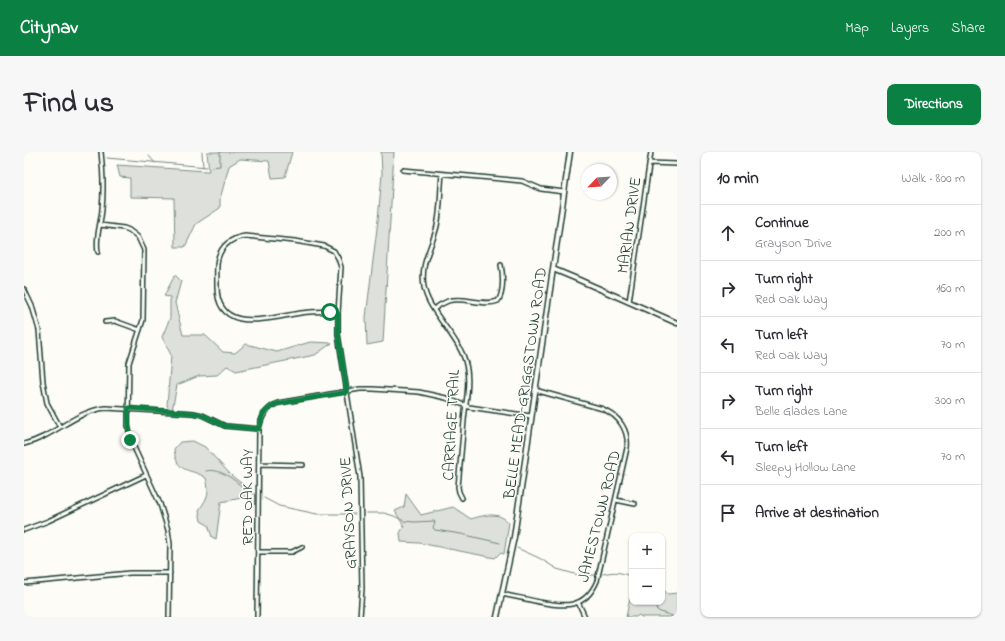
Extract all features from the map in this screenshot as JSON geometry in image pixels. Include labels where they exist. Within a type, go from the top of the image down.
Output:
[{"type":"street","points":[[98,252],[97,237],[103,202],[103,170],[101,152]]},
{"type":"street","name":"BELLE MEAD-GRIGGSTOWN ROAD","points":[[497,617],[513,542],[570,152]]},
{"type":"street","name":"MARIAN DRIVE","points":[[629,302],[651,152]]},
{"type":"street","points":[[649,163],[677,164]]},
{"type":"street","points":[[403,170],[522,182],[541,189],[564,192]]},
{"type":"street","name":"CARRIAGE TRAIL","points":[[442,174],[437,226],[426,257],[423,273],[425,292],[456,342],[466,364],[468,376],[458,487],[462,498]]},
{"type":"street","points":[[100,224],[129,230],[138,237],[144,250],[143,320],[131,352],[129,363],[129,436],[160,504],[166,521],[170,544],[169,617]]},
{"type":"street","name":"GRAYSON DRIVE","points":[[338,314],[330,312],[310,312],[254,320],[244,320],[228,314],[220,305],[217,293],[217,263],[223,247],[232,240],[245,236],[295,241],[327,247],[335,253],[341,267],[338,334],[360,477],[362,589],[360,617]]},
{"type":"street","points":[[434,308],[452,300],[488,302],[498,301],[500,298],[503,280],[501,265]]},
{"type":"street","points":[[553,270],[677,323]]},
{"type":"street","points":[[24,289],[32,306],[39,330],[43,382],[48,407],[60,427]]},
{"type":"street","points":[[105,322],[115,321],[140,330]]},
{"type":"street","name":"RED OAK WAY","points":[[257,617],[259,429],[263,414],[275,404],[373,389],[420,392],[446,398],[465,406],[531,416]]},
{"type":"street","name":"JAMESTOWN ROAD","points":[[502,594],[559,606],[578,602],[590,593],[597,581],[628,443],[626,433],[620,420],[612,414],[603,409],[535,390]]},
{"type":"street","points":[[24,444],[41,438],[77,416],[92,410],[106,408],[128,408],[193,413],[202,415],[225,426],[259,429]]},
{"type":"street","points":[[259,464],[303,465]]},
{"type":"street","points":[[24,530],[48,521],[146,475]]},
{"type":"street","points":[[616,500],[634,504]]},
{"type":"street","points":[[258,552],[292,552],[302,547]]},
{"type":"street","points":[[24,582],[130,573],[170,573]]},
{"type":"street","points":[[578,602],[585,617]]},
{"type":"shaded area","points":[[207,152],[292,152],[285,177],[272,178],[269,161],[240,159],[229,166],[220,199],[220,208],[196,224],[185,247],[175,247],[174,198],[130,197],[130,178],[120,177],[117,165],[209,171]]},
{"type":"shaded area","points":[[381,152],[394,152],[383,342],[367,345],[366,317],[378,220],[382,174]]},
{"type":"shaded area","points":[[175,275],[181,281],[175,303],[183,335],[205,335],[223,352],[235,353],[246,344],[277,352],[310,342],[332,343],[315,355],[236,371],[227,366],[217,375],[199,376],[177,385],[172,411],[167,406],[171,355],[162,337],[170,318],[170,297],[164,296]]},
{"type":"shaded area","points":[[193,441],[205,447],[231,475],[246,487],[247,497],[221,502],[216,539],[212,537],[208,525],[201,521],[199,510],[208,491],[206,478],[181,467],[176,458],[174,449],[180,442]]},
{"type":"shaded area","points":[[406,494],[421,515],[453,507],[471,519],[481,516],[496,515],[505,519],[509,523],[504,554],[500,553],[495,558],[419,543],[401,542],[400,533],[404,526],[395,511],[404,507]]},
{"type":"shaded area","points":[[665,592],[668,594],[677,593],[677,617],[641,617],[639,615],[636,617],[626,617],[629,602],[629,605],[665,605]]},
{"type":"waterway","points":[[202,152],[203,167]]},
{"type":"waterway","points":[[212,167],[220,166],[221,152]]},
{"type":"waterway","points":[[149,156],[155,163]]},
{"type":"waterway","points":[[107,158],[207,167]]},
{"type":"waterway","points":[[206,471],[218,471],[254,494]]},
{"type":"waterway","points":[[264,498],[279,506],[317,514],[355,514]]},
{"type":"waterway","points":[[367,513],[384,513],[404,521],[434,521],[433,528],[435,530],[500,543]]},
{"type":"waterway","points":[[517,548],[539,558],[557,569],[578,575],[595,575]]},
{"type":"waterway","points":[[603,574],[618,572],[629,576]]},
{"type":"waterway","points":[[657,605],[656,609],[660,612],[674,617]]},
{"type":"route","points":[[130,440],[128,408],[193,413],[202,415],[232,428],[259,429],[263,414],[275,404],[347,392],[338,334],[338,314],[330,312]]}]
